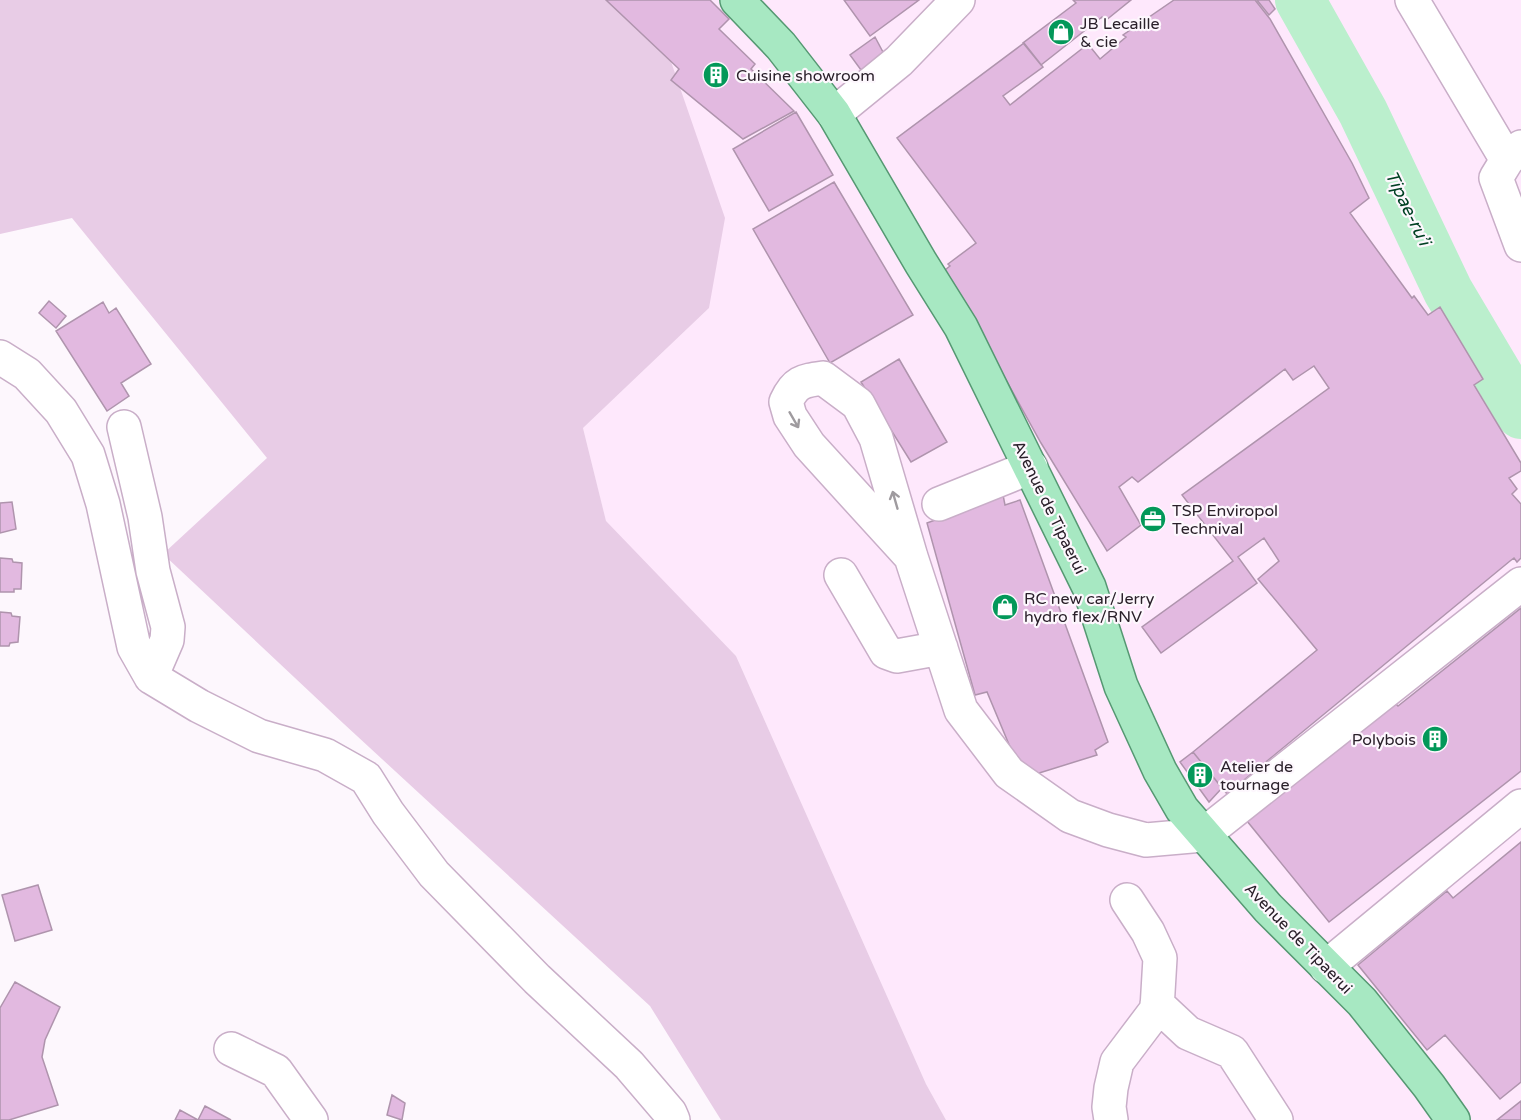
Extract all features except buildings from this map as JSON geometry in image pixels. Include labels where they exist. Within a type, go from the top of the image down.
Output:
[{"type":"main road","name":"Avenue de Tipaerui","points":[[737,0],[782,46],[834,114],[961,327],[1032,467],[1089,587],[1121,686],[1160,771],[1182,809],[1268,908],[1368,1010],[1453,1120]]},
{"type":"street","points":[[834,114],[899,61],[958,0]]},
{"type":"street","points":[[1412,0],[1514,154],[1496,178],[1521,245]]},
{"type":"street","points":[[0,357],[27,374],[61,411],[88,455],[103,504],[134,647],[151,676],[199,706],[259,736],[325,755],[366,778],[388,813],[434,874],[537,980],[629,1065],[670,1113],[673,1120]]},
{"type":"street","points":[[911,556],[809,445],[790,416],[786,402],[791,389],[804,381],[823,378],[858,404],[876,438],[961,710],[1009,773],[1070,816],[1108,830],[1146,840],[1203,835],[1521,584]]},
{"type":"street","points":[[124,427],[146,517],[153,571],[168,627],[167,640],[151,676]]},
{"type":"street","points":[[939,504],[1032,467]]},
{"type":"street","points":[[841,574],[886,652],[897,656],[941,648]]},
{"type":"street","points":[[1326,967],[1521,806]]},
{"type":"street","points":[[1111,1120],[1109,1107],[1111,1088],[1118,1062],[1157,1009],[1160,958],[1148,932],[1127,900]]},
{"type":"street","points":[[1157,1004],[1188,1033],[1232,1052],[1276,1120]]},
{"type":"street","points":[[231,1049],[276,1071],[311,1120]]},
{"type":"shaded area","points":[[0,0],[628,0],[658,24],[725,218],[709,308],[583,428],[606,521],[736,656],[926,1084],[946,1120],[721,1120],[650,1006],[163,554],[267,458],[72,218],[0,234]]},
{"type":"shaded area","points":[[628,0],[1521,0],[1521,1120],[946,1120],[926,1084],[736,656],[606,522],[583,428],[709,308]]},
{"type":"waterway","name":"Tipae-ru’i","points":[[1300,0],[1363,112],[1448,291],[1521,414]]},
{"type":"place","name":"JB Lecaille & cie","points":[[1061,32]]},
{"type":"place","name":"Cuisine showroom","points":[[716,75]]},
{"type":"place","name":"TSP Enviropol Technival","points":[[1153,519]]},
{"type":"place","name":"RC new car/Jerry hydro flex/RNV","points":[[1005,607]]},
{"type":"place","name":"Polybois","points":[[1435,739]]},
{"type":"place","name":"Atelier de tournage","points":[[1200,775]]}]
